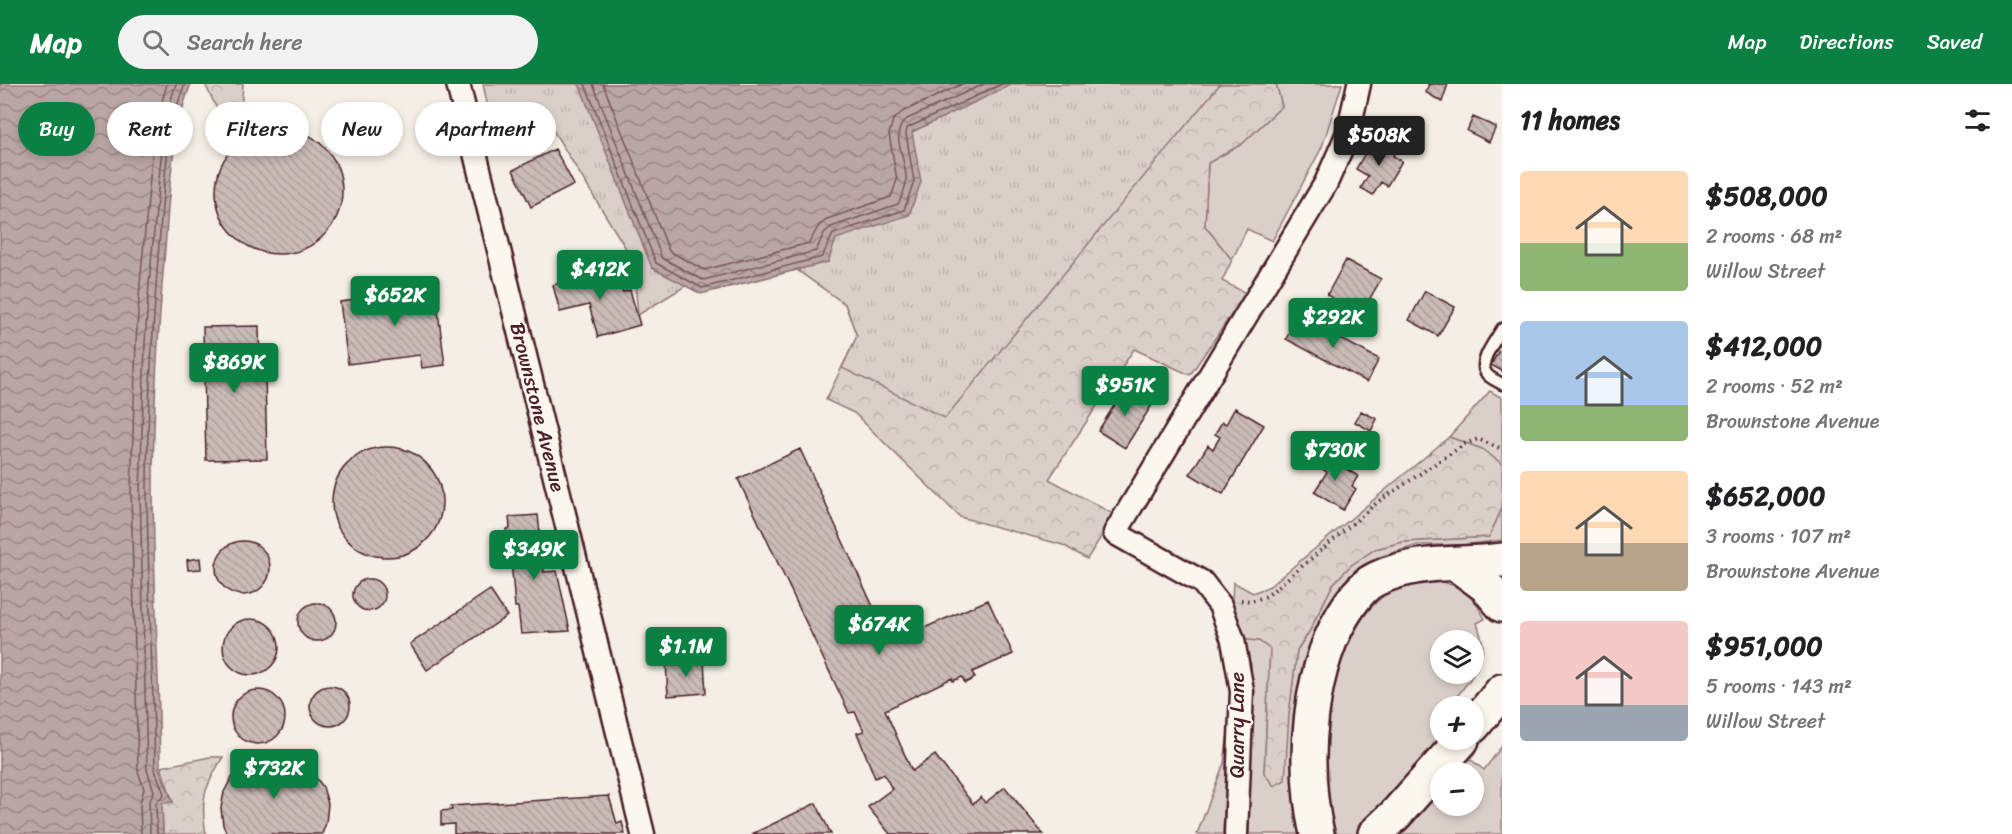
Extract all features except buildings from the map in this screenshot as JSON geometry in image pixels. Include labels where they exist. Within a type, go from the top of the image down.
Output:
[{"type":"highway","points":[[1317,834],[1309,771],[1312,714],[1323,661],[1338,622],[1355,597],[1374,580],[1410,566],[1502,560]]},
{"type":"highway","points":[[1456,564],[1486,586],[1502,605]]},
{"type":"highway","points":[[1484,713],[1502,691]]},
{"type":"highway","points":[[1375,834],[1395,815],[1452,750]]},
{"type":"street","name":"Brownstone Avenue","points":[[458,84],[643,834]]},
{"type":"street","name":"Quarry Lane","points":[[1236,834],[1242,691],[1233,640],[1220,605],[1202,582],[1115,533],[1315,202],[1340,154],[1348,133],[1359,84]]},
{"type":"lane","points":[[1502,329],[1484,360],[1483,367],[1487,375],[1502,384]]},
{"type":"path","points":[[1234,600],[1252,601],[1267,596],[1379,501],[1464,444],[1478,439],[1502,449]]},
{"type":"green space","points":[[205,84],[243,84],[242,102],[214,102]]},
{"type":"green space","points":[[483,84],[1220,84],[945,418],[842,368],[857,336],[845,304],[797,270],[685,286],[638,315],[633,260],[556,135],[556,102],[487,102]]},
{"type":"green space","points":[[1013,84],[1276,84],[1282,106],[1242,144],[1208,163],[1205,226],[1232,260],[1222,281],[1246,293],[1190,375],[1134,349],[1049,479],[1115,515],[1087,559],[1063,545],[960,517],[854,413],[826,400],[857,336],[845,304],[797,270]]},
{"type":"green space","points":[[1276,84],[1342,84],[1322,147],[1272,241],[1247,229],[1232,260],[1205,226],[1208,163],[1242,144],[1282,106]]},
{"type":"green space","points":[[1490,391],[1502,398],[1502,464],[1482,449],[1449,437]]},
{"type":"green space","points":[[1449,437],[1482,449],[1502,464],[1502,508],[1489,537],[1403,542],[1375,549],[1350,566],[1333,584],[1309,632],[1297,650],[1289,714],[1285,780],[1274,786],[1264,773],[1270,649],[1259,641],[1239,639],[1231,619],[1233,582],[1253,593],[1270,586]]},
{"type":"green space","points":[[1502,508],[1502,540],[1462,545],[1418,545],[1379,557],[1356,569],[1337,592],[1312,644],[1295,711],[1296,767],[1304,834],[1249,834],[1251,664],[1239,639],[1259,641],[1270,649],[1264,773],[1289,714],[1297,650],[1309,632],[1333,584],[1350,566],[1375,549],[1403,542],[1489,537]]},
{"type":"green space","points":[[1437,580],[1461,588],[1476,603],[1485,619],[1477,623],[1479,630],[1430,630],[1430,684],[1466,684],[1457,696],[1430,696],[1430,750],[1459,750],[1474,762],[1430,762],[1430,816],[1484,816],[1484,770],[1502,746],[1502,834],[1337,834],[1329,807],[1325,777],[1325,743],[1336,676],[1348,645],[1362,619],[1387,593],[1415,582]]},
{"type":"green space","points":[[1228,732],[1223,834],[1197,834],[1224,763]]},
{"type":"green space","points":[[210,757],[223,757],[211,777],[205,794],[203,812],[206,834],[163,834],[162,803],[173,802],[161,767]]},
{"type":"water","points":[[0,84],[191,84],[184,102],[107,102],[107,156],[173,156],[160,310],[153,493],[160,770],[173,802],[162,803],[163,834],[0,834]]},
{"type":"water","points":[[579,84],[1013,84],[912,132],[921,182],[909,215],[836,239],[828,262],[701,294],[652,268]]}]
